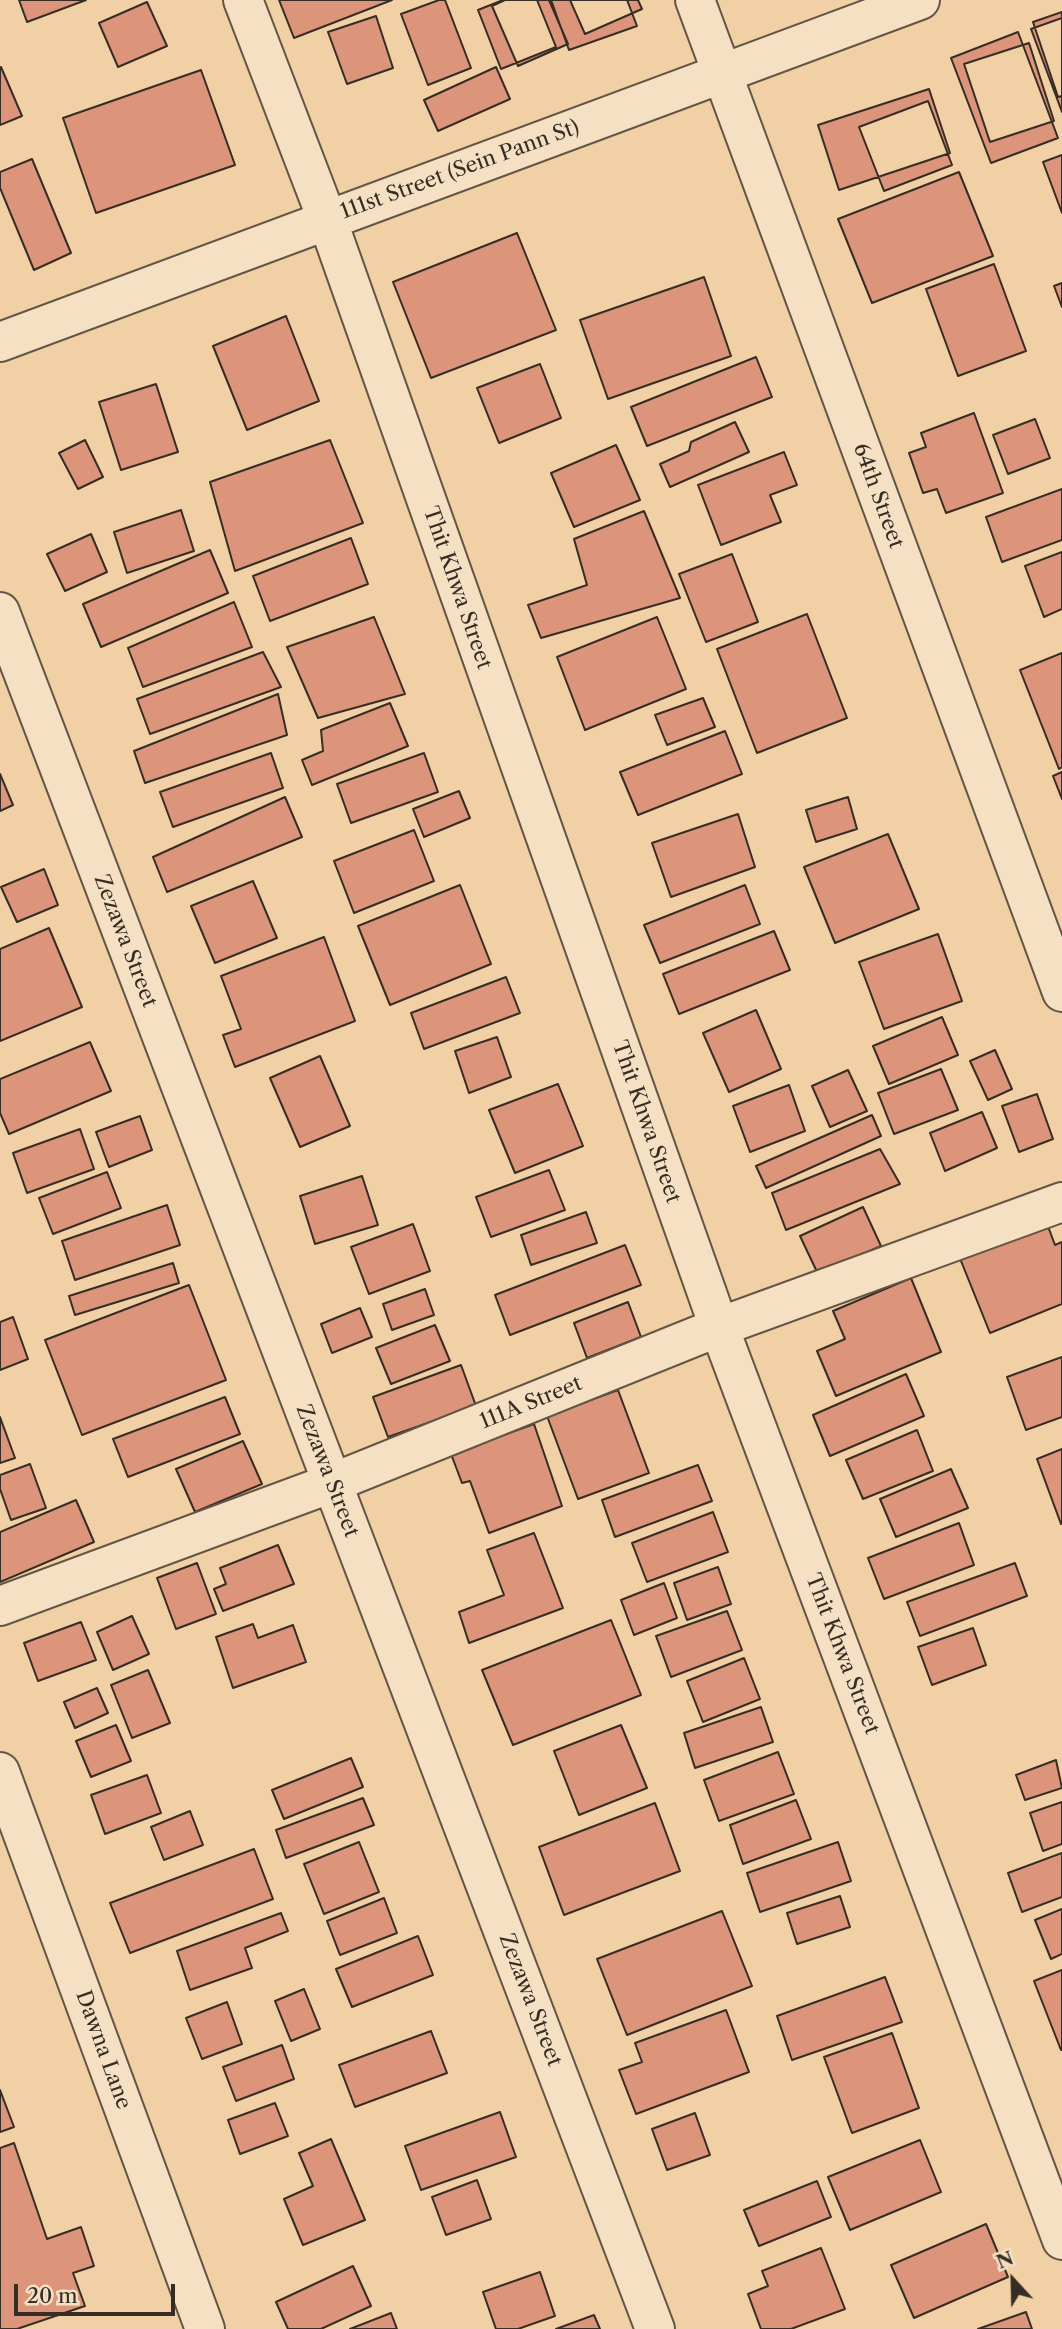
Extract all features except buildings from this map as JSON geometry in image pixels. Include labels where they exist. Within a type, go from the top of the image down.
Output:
[{"type":"street","name":"Thit Khwa Street","points":[[243,0],[327,219],[719,1327],[1062,2240]]},
{"type":"street","name":"64th Street","points":[[695,0],[1062,992]]},
{"type":"street","name":"111st Street (Sein Pann St)","points":[[0,342],[920,0]]},
{"type":"street","name":"Zezawa Street","points":[[0,612],[656,2329]]},
{"type":"street","name":"111A Street","points":[[0,1606],[332,1483],[719,1327],[1062,1202]]},
{"type":"street","name":"Dawna Lane","points":[[0,1772],[205,2329]]}]
